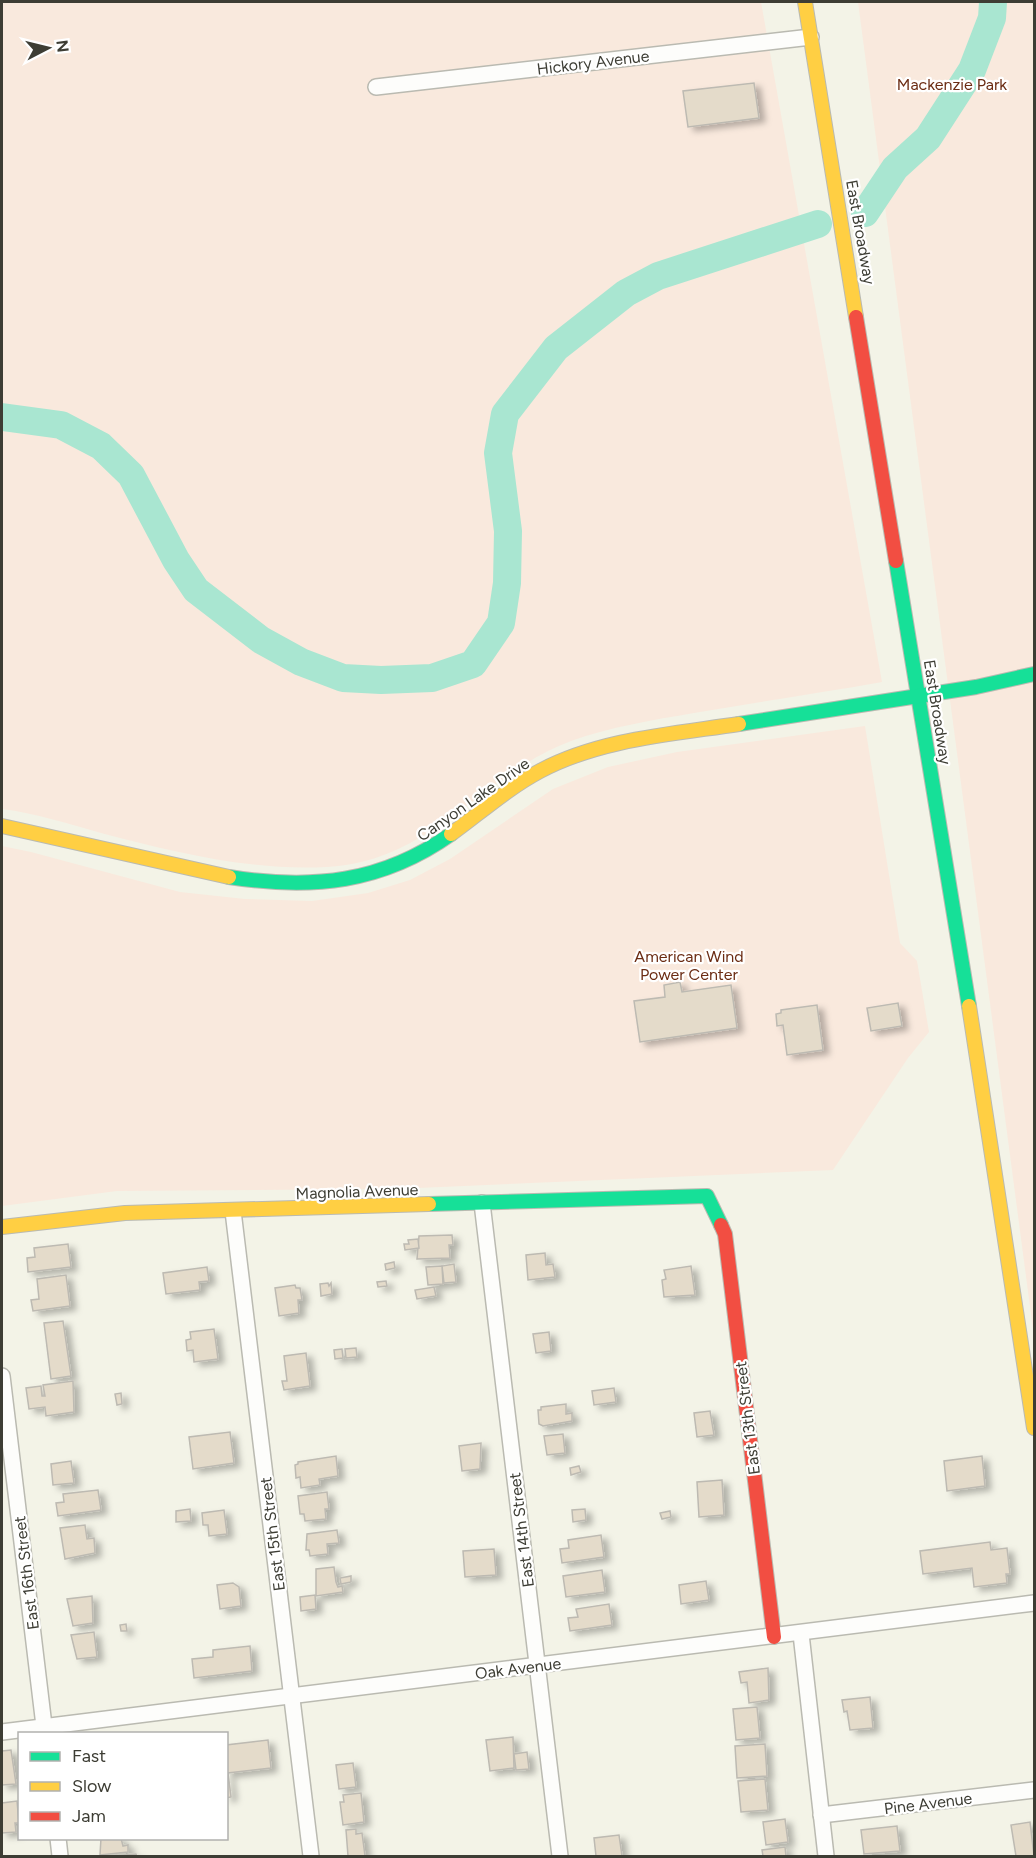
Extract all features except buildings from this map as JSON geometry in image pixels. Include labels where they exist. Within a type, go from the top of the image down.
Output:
[{"type":"street","name":"East Broadway","points":[[805,2],[1035,1428]]},
{"type":"street","name":"Hickory Avenue","points":[[376,87],[811,37]]},
{"type":"street","name":"Canyon Lake Drive","points":[[2,826],[35,832],[150,863],[193,871],[303,883],[339,881],[401,864],[428,850],[531,776],[596,749],[636,740],[976,687],[1035,674]]},
{"type":"street","name":"Magnolia Avenue","points":[[2,1227],[125,1213],[686,1195],[707,1196],[711,1202]]},
{"type":"street","name":"East 13th Street","points":[[711,1202],[725,1234],[774,1637]]},
{"type":"street","name":"East 14th Street","points":[[482,1203],[560,1857]]},
{"type":"street","name":"East 15th Street","points":[[233,1211],[311,1857]]},
{"type":"street","name":"East 16th Street","points":[[2,1376],[45,1730]]},
{"type":"street","name":"Oak Avenue","points":[[2,1732],[45,1730],[292,1696],[1035,1603]]},
{"type":"street","points":[[801,1634],[826,1857]]},
{"type":"street","name":"Pine Avenue","points":[[821,1815],[1035,1790]]},
{"type":"street","points":[[58,1840],[60,1857]]},
{"type":"green space","points":[[2,2],[761,2],[882,682],[663,718],[571,741],[509,774],[426,834],[396,850],[363,862],[326,867],[298,867],[212,859],[2,809]]},
{"type":"green space","name":"Mackenzie Park","points":[[858,2],[1034,2],[1034,1337]]},
{"type":"green space","name":"American Wind Power Center","points":[[865,726],[900,943],[917,961],[929,1032],[908,1058],[833,1170],[395,1189],[117,1191],[2,1206],[2,846],[180,892],[245,899],[312,901],[368,893],[410,880],[450,859],[553,789],[608,767],[677,752]]},
{"type":"waterway","points":[[865,213],[895,168],[928,138],[972,70],[992,18],[993,2]]},
{"type":"waterway","points":[[2,417],[61,425],[101,446],[131,475],[176,560],[196,590],[261,640],[301,662],[343,678],[381,680],[432,678],[473,664],[501,623],[507,583],[508,531],[498,453],[505,414],[556,348],[626,293],[658,276],[818,224]]},
{"type":"traffic: fast","points":[[896,561],[969,1006]]},
{"type":"traffic: fast","points":[[739,724],[976,687],[1034,674]]},
{"type":"traffic: fast","points":[[229,877],[289,883],[345,879],[372,873],[399,863],[451,834]]},
{"type":"traffic: fast","points":[[429,1204],[707,1196],[721,1225]]},
{"type":"traffic: slow","points":[[805,2],[856,317]]},
{"type":"traffic: slow","points":[[451,834],[517,785],[563,760],[637,739],[739,724]]},
{"type":"traffic: slow","points":[[2,826],[229,877]]},
{"type":"traffic: slow","points":[[969,1006],[1034,1428]]},
{"type":"traffic: slow","points":[[2,1227],[125,1213],[429,1204]]},
{"type":"traffic: jam","points":[[856,317],[896,561]]},
{"type":"traffic: jam","points":[[721,1225],[725,1234],[774,1637]]}]
